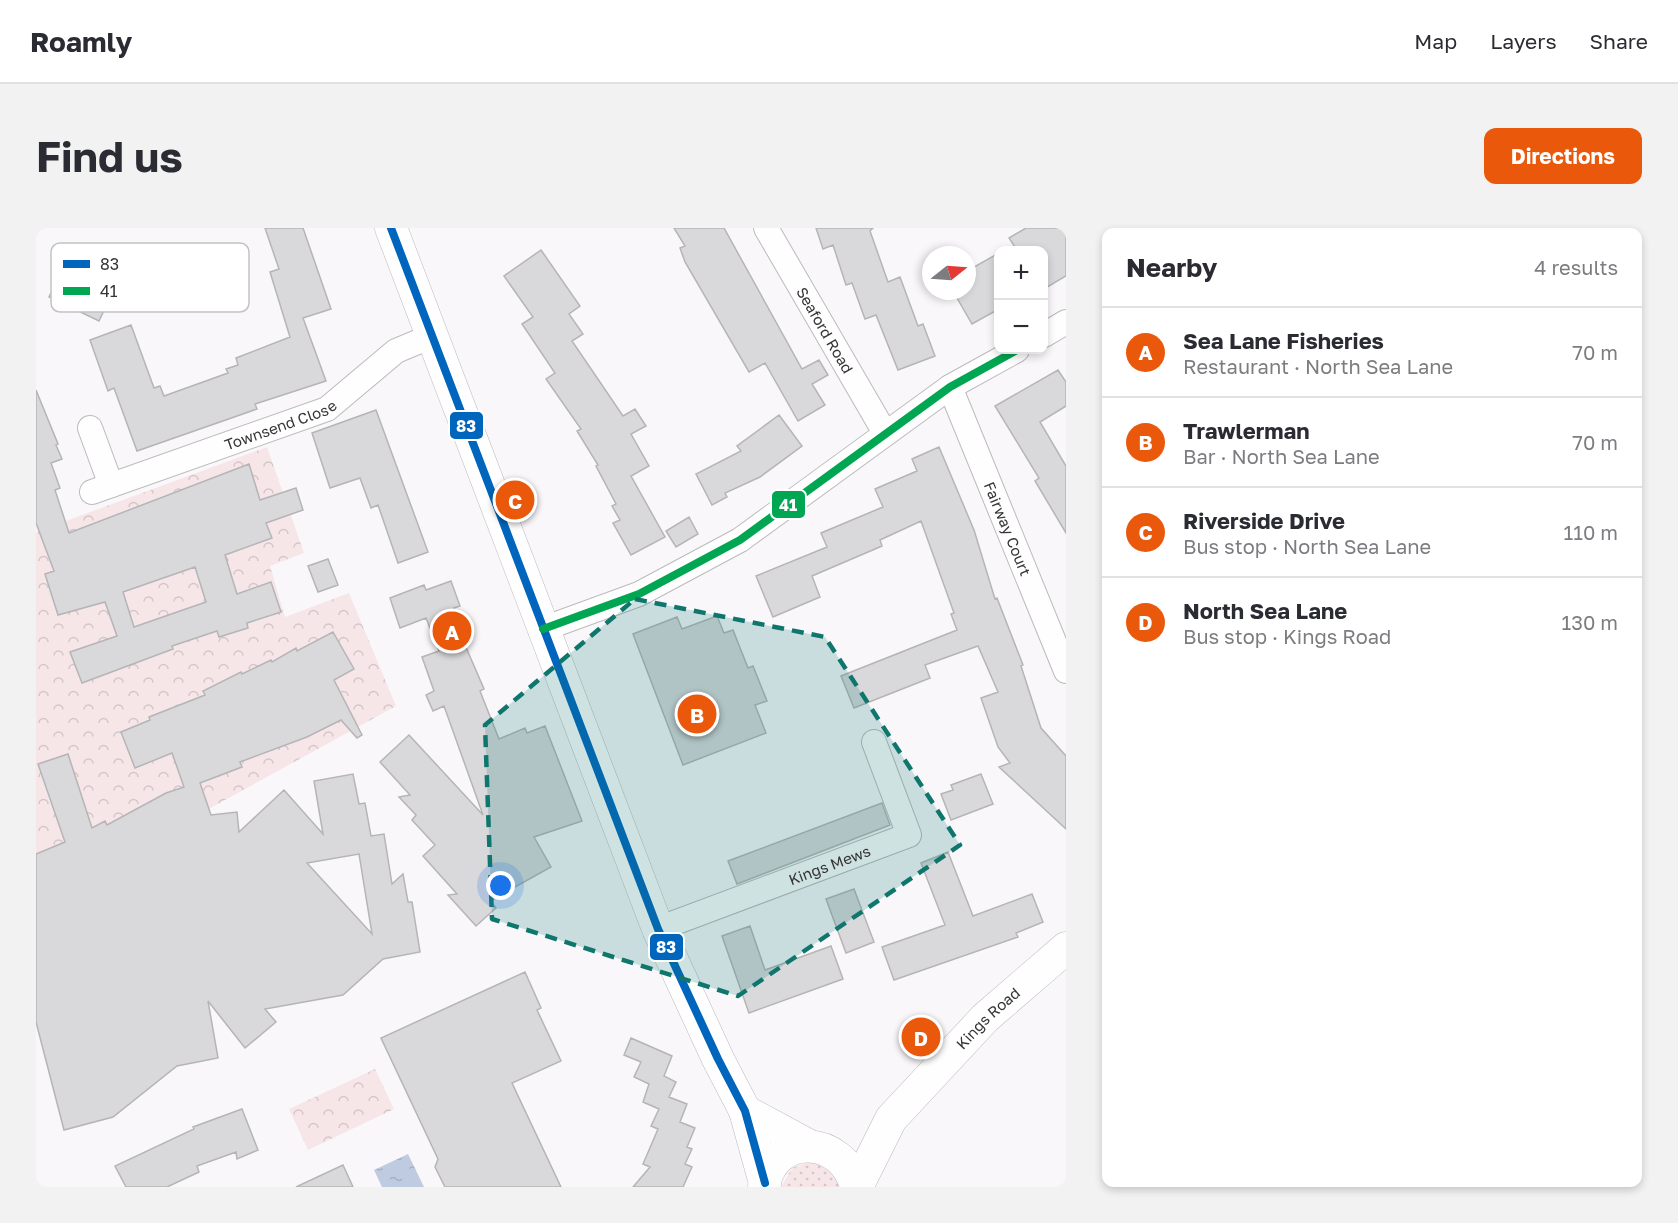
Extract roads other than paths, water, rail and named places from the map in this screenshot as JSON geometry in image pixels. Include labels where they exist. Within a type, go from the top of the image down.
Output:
[{"type":"street","points":[[391,228],[658,929],[717,1059],[745,1111],[765,1185]]},
{"type":"street","name":"Seaford Road","points":[[766,228],[885,433]]},
{"type":"street","points":[[1048,333],[1066,322]]},
{"type":"street","name":"Townsend Close","points":[[90,428],[101,488],[327,409],[396,351],[432,336]]},
{"type":"street","points":[[543,629],[639,594],[740,540],[950,387],[1010,354]]},
{"type":"street","name":"Fairway Court","points":[[950,387],[1066,671]]},
{"type":"street","name":"Kings Mews","points":[[658,929],[909,835],[874,742]]},
{"type":"street","name":"Kings Road","points":[[856,1187],[891,1119],[986,1018],[1066,948]]},
{"type":"street","points":[[745,1111],[821,1149],[849,1168],[856,1187]]},
{"type":"street","name":"Kings Road","points":[[765,1185],[770,1168],[781,1156],[794,1148],[821,1149],[891,1119]]},
{"type":"water","points":[[408,1154],[424,1187],[382,1187],[374,1170]]},
{"type":"place","name":"Riverside Drive","points":[[515,500]]},
{"type":"place","name":"Sea Lane Fisheries","points":[[452,631]]},
{"type":"place","name":"Trawlerman","points":[[697,714]]},
{"type":"place","name":"North Sea Lane","points":[[921,1037]]}]
